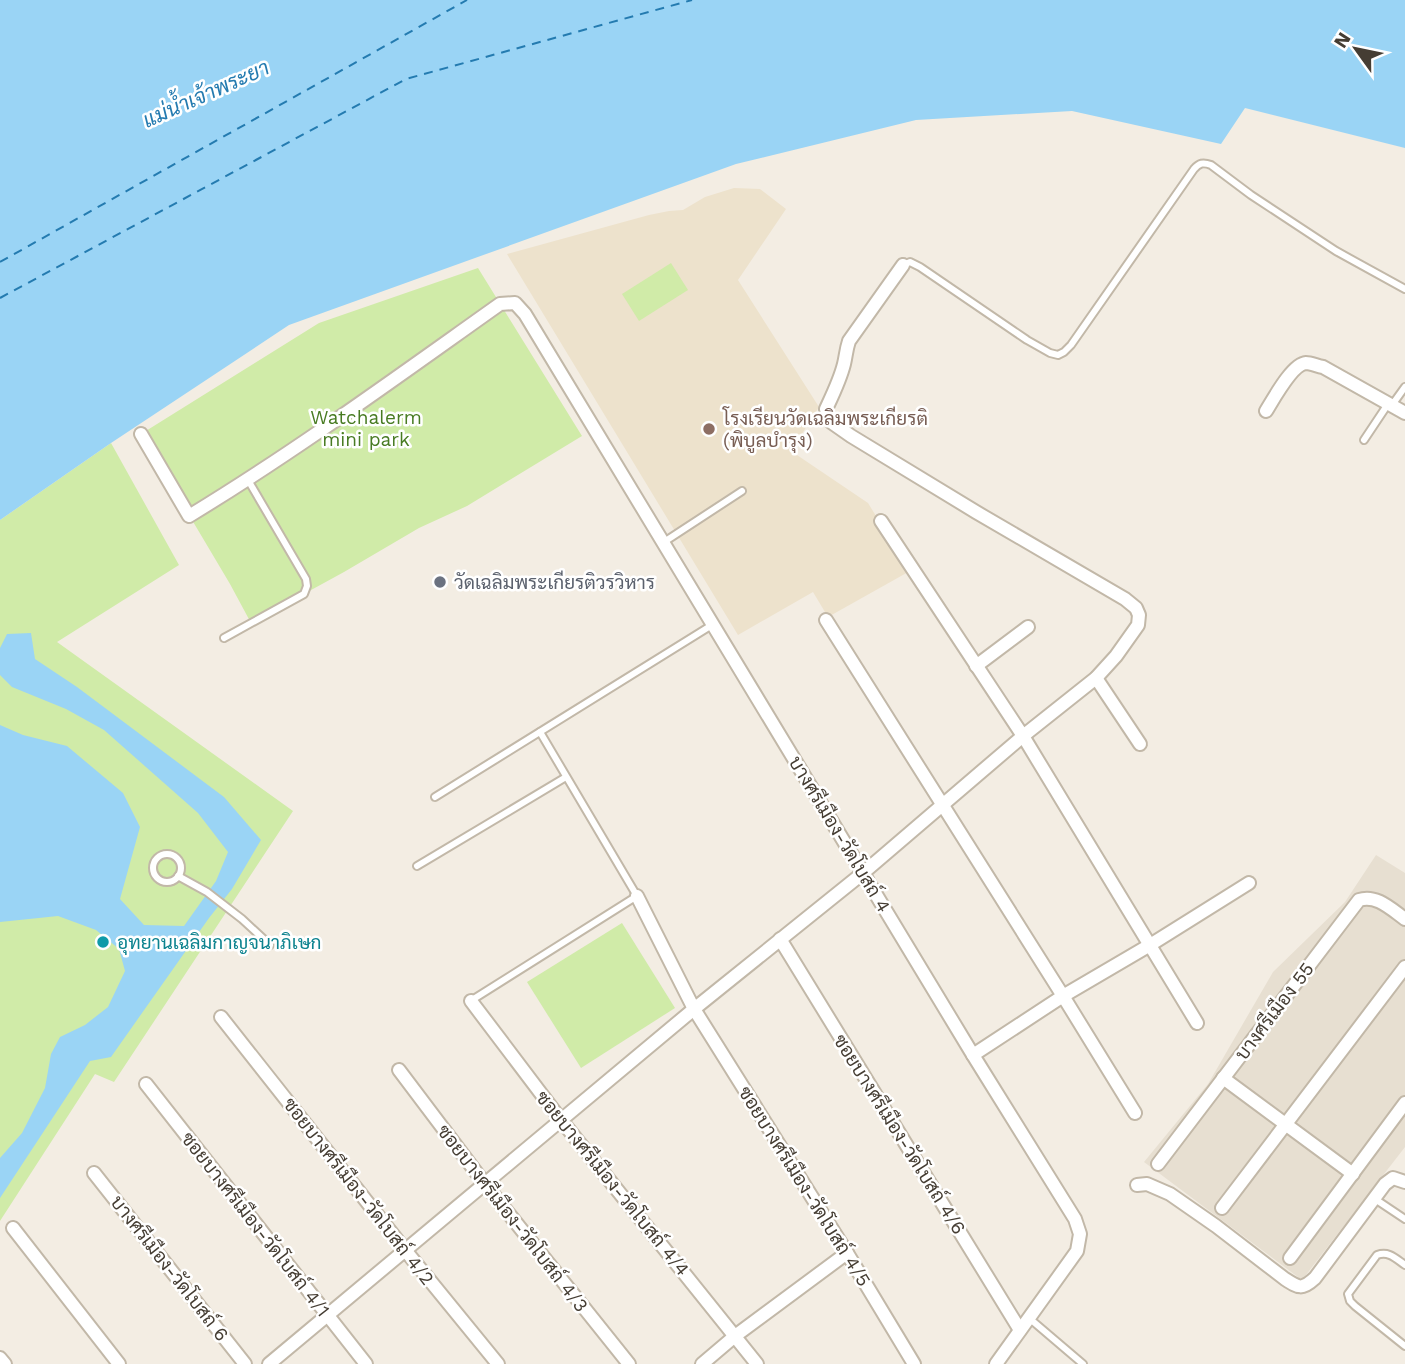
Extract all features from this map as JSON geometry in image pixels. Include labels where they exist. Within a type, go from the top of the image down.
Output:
[{"type":"street","points":[[269,1364],[1096,678],[1138,625],[1139,615],[1136,608],[1125,600],[831,422],[826,409],[839,380],[849,341],[903,264]]},
{"type":"street","name":"บางศรีเมือง-วัดโบสถ์ 4","points":[[248,480],[500,304],[515,303],[525,314],[1075,1219],[1080,1234],[1077,1251],[996,1364]]},
{"type":"street","points":[[1266,411],[1293,371],[1308,362],[1323,367],[1405,413]]},
{"type":"street","points":[[141,434],[189,516],[248,480]]},
{"type":"street","points":[[881,521],[1023,736],[1197,1023]]},
{"type":"street","points":[[826,620],[1135,1113]]},
{"type":"street","points":[[976,666],[1028,627]]},
{"type":"street","points":[[1096,678],[1140,744]]},
{"type":"street","points":[[973,1055],[1063,996],[1249,883]]},
{"type":"street","name":"ซอยบางศรีเมือง-วัดโบสถ์ 4/5","points":[[637,897],[694,1009],[848,1253],[914,1364]]},
{"type":"street","name":"บางศรีเมือง 55","points":[[1158,1164],[1359,900],[1369,897],[1405,919]]},
{"type":"street","name":"ซอยบางศรีเมือง-วัดโบสถ์ 4/6","points":[[780,939],[1020,1330]]},
{"type":"street","points":[[1222,1208],[1405,967]]},
{"type":"street","name":"ซอยบางศรีเมือง-วัดโบสถ์ 4/4","points":[[471,1001],[561,1120],[757,1364]]},
{"type":"street","name":"ซอยบางศรีเมือง-วัดโบสถ์ 4/2","points":[[221,1017],[498,1364]]},
{"type":"street","name":"ซอยบางศรีเมือง-วัดโบสถ์ 4/3","points":[[399,1070],[485,1184],[629,1364]]},
{"type":"street","points":[[1223,1078],[1353,1174]]},
{"type":"street","name":"ซอยบางศรีเมือง-วัดโบสถ์ 4/1","points":[[146,1084],[366,1364]]},
{"type":"street","points":[[1290,1258],[1405,1103]]},
{"type":"street","name":"บางศรีเมือง-วัดโบสถ์ 6","points":[[94,1173],[245,1364]]},
{"type":"street","points":[[1136,1185],[1147,1184],[1170,1194],[1285,1279],[1303,1287],[1315,1278],[1385,1184],[1393,1178],[1404,1181]]},
{"type":"street","points":[[13,1228],[118,1364]]},
{"type":"street","points":[[702,1364],[735,1336],[848,1253]]},
{"type":"street","points":[[0,1357],[5,1364]]},
{"type":"lane","points":[[903,264],[910,262],[920,267],[1027,340],[1058,355],[1071,345],[1194,169],[1205,163],[1336,251],[1405,289]]},
{"type":"lane","points":[[1364,440],[1405,387]]},
{"type":"lane","points":[[224,638],[304,594],[307,586],[306,579],[248,480]]},
{"type":"lane","points":[[664,541],[742,491]]},
{"type":"lane","points":[[435,797],[712,625]]},
{"type":"lane","points":[[471,1001],[637,897],[540,732]]},
{"type":"lane","points":[[417,866],[566,777]]},
{"type":"lane","points":[[164,854],[178,859],[181,868],[178,876],[171,881],[157,877],[154,867],[157,859],[164,854]]},
{"type":"lane","points":[[178,876],[207,891],[270,945]]},
{"type":"lane","points":[[1375,1199],[1405,1219]]},
{"type":"lane","points":[[1405,1265],[1391,1254],[1384,1252],[1377,1255],[1348,1294],[1355,1306],[1405,1346]]},
{"type":"lane","points":[[1029,1318],[1083,1364]]},
{"type":"shaded area","name":"โรงเรียนวัดเฉลิมพระเกียรติ (พิบูลบำรุง)","points":[[734,188],[760,189],[786,209],[738,280],[819,407],[791,451],[868,503],[910,571],[828,617],[813,592],[738,635],[507,254],[649,215],[683,210],[705,197]]},
{"type":"shaded area","points":[[1376,855],[1405,873],[1405,1147],[1302,1280],[1144,1162],[1208,1084],[1273,972],[1345,902]]},
{"type":"green space","points":[[671,263],[688,290],[639,321],[622,294]]},
{"type":"green space","name":"Watchalerm mini park","points":[[478,268],[582,436],[467,506],[419,528],[251,623],[141,434],[319,323]]},
{"type":"green space","name":"อุทยานเฉลิมกาญจนาภิเษก","points":[[111,443],[179,565],[57,642],[293,811],[114,1082],[95,1074],[0,1221],[0,520]]},
{"type":"green space","points":[[622,923],[675,1008],[581,1068],[527,982]]},
{"type":"water","name":"แม่น้ำเจ้าพระยา","points":[[0,0],[1405,0],[1405,148],[1245,108],[1221,144],[1072,111],[916,120],[736,164],[289,325],[0,520]]},
{"type":"water","points":[[31,633],[35,659],[77,687],[224,797],[261,840],[232,889],[111,1057],[90,1061],[0,1198],[0,1158],[22,1133],[45,1088],[51,1054],[60,1037],[85,1025],[108,1007],[125,971],[119,949],[96,930],[58,916],[0,922],[0,725],[23,735],[67,746],[123,793],[140,827],[120,899],[144,925],[184,926],[216,881],[228,852],[198,813],[104,730],[66,709],[12,687],[0,675],[0,648],[7,634]]},
{"type":"ferry route","points":[[0,262],[467,0]]},
{"type":"ferry route","points":[[0,298],[406,79],[692,0]]},
{"type":"place","name":"โรงเรียนวัดเฉลิมพระเกียรติ (พิบูลบำรุง)","points":[[709,429]]},
{"type":"place","name":"วัดเฉลิมพระเกียรติวรวิหาร","points":[[440,582]]},
{"type":"place","name":"อุทยานเฉลิมกาญจนาภิเษก","points":[[103,942]]}]
